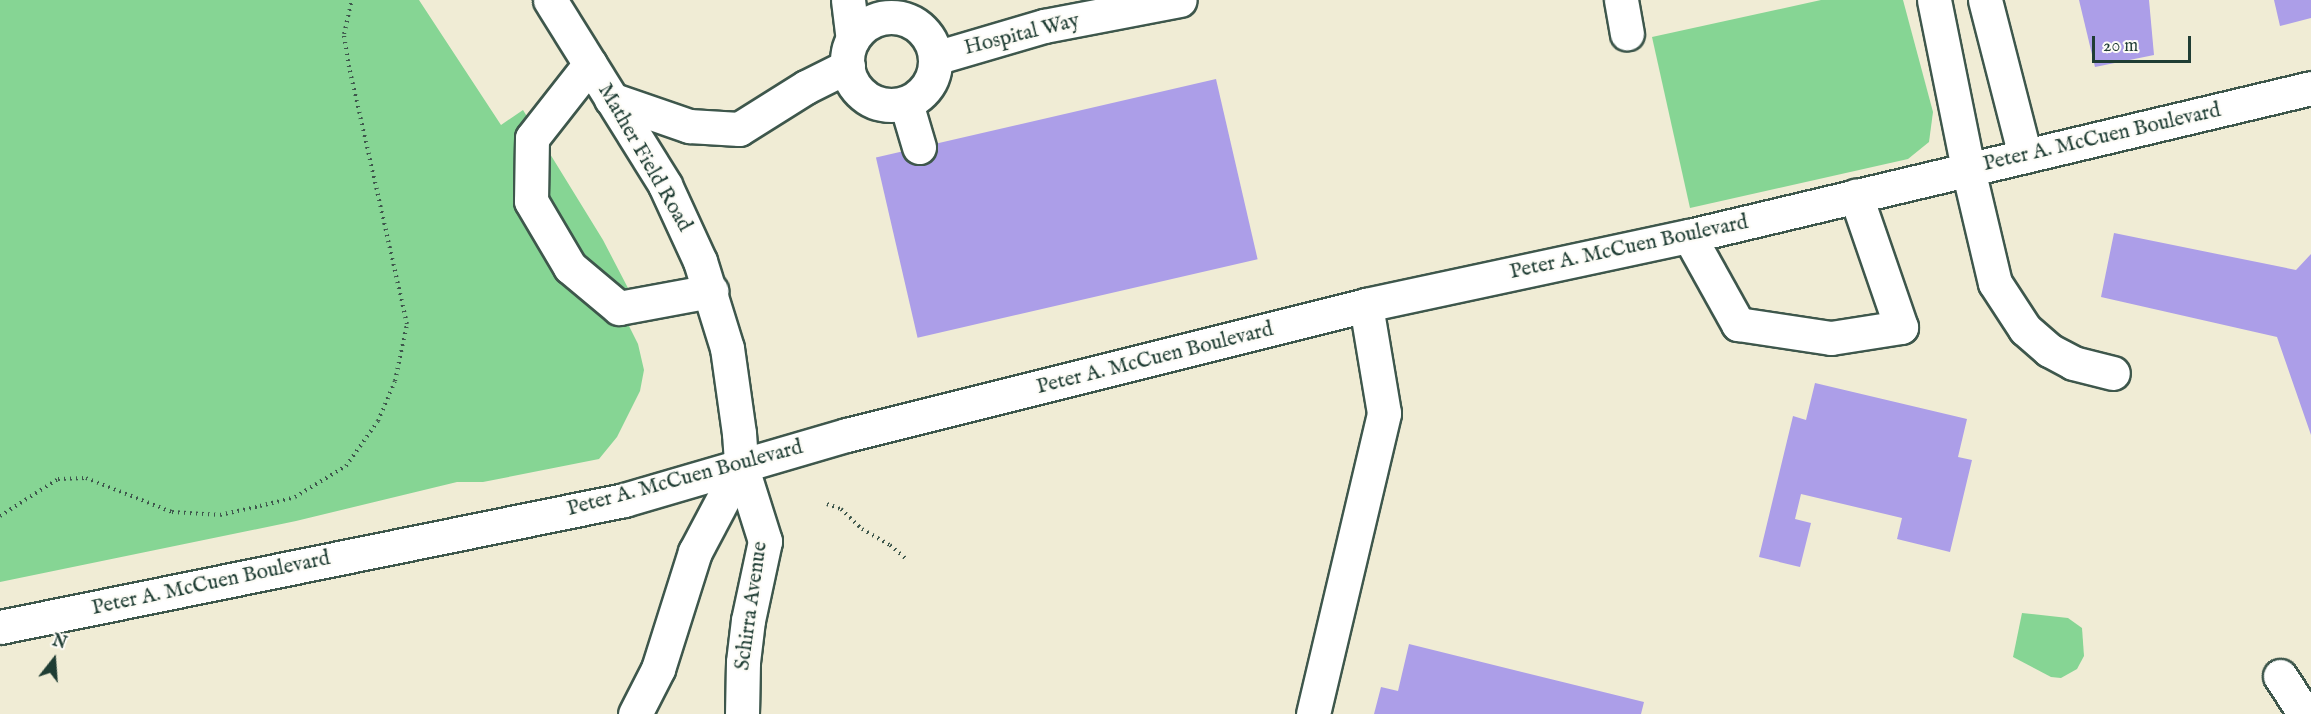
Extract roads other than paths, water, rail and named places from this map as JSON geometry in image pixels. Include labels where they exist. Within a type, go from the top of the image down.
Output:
[{"type":"street","name":"Mather Field Road","points":[[550,0],[665,185],[711,291],[727,348],[739,433],[741,465]]},
{"type":"street","points":[[611,99],[689,126],[739,129],[806,87],[850,53],[868,23],[882,18],[897,17],[911,22],[923,31],[931,43],[935,58],[934,72],[928,85],[906,103],[892,105],[878,103],[865,97],[855,86],[850,53],[848,0]]},
{"type":"street","name":"Hospital Way","points":[[935,58],[1041,13],[1180,0]]},
{"type":"street","points":[[1622,0],[1627,33]]},
{"type":"street","points":[[1935,0],[1968,169],[1995,283],[2025,329],[2049,350],[2073,363],[2113,373]]},
{"type":"street","points":[[1985,0],[2025,156]]},
{"type":"street","points":[[590,64],[532,138],[531,201],[570,267],[619,308],[711,291]]},
{"type":"street","name":"Peter A. McCuen Boulevard","points":[[0,627],[624,500],[847,435],[1366,305],[1689,236],[2311,88]]},
{"type":"street","points":[[906,103],[919,147]]},
{"type":"street","points":[[1689,236],[1738,324],[1831,338],[1902,327],[1856,196]]},
{"type":"street","points":[[1313,714],[1384,413],[1366,305]]},
{"type":"street","points":[[635,714],[658,669],[695,552],[741,465]]},
{"type":"street","name":"Schirra Avenue","points":[[741,465],[765,541],[748,620],[743,662],[742,714]]},
{"type":"street","points":[[2280,676],[2305,714]]}]
